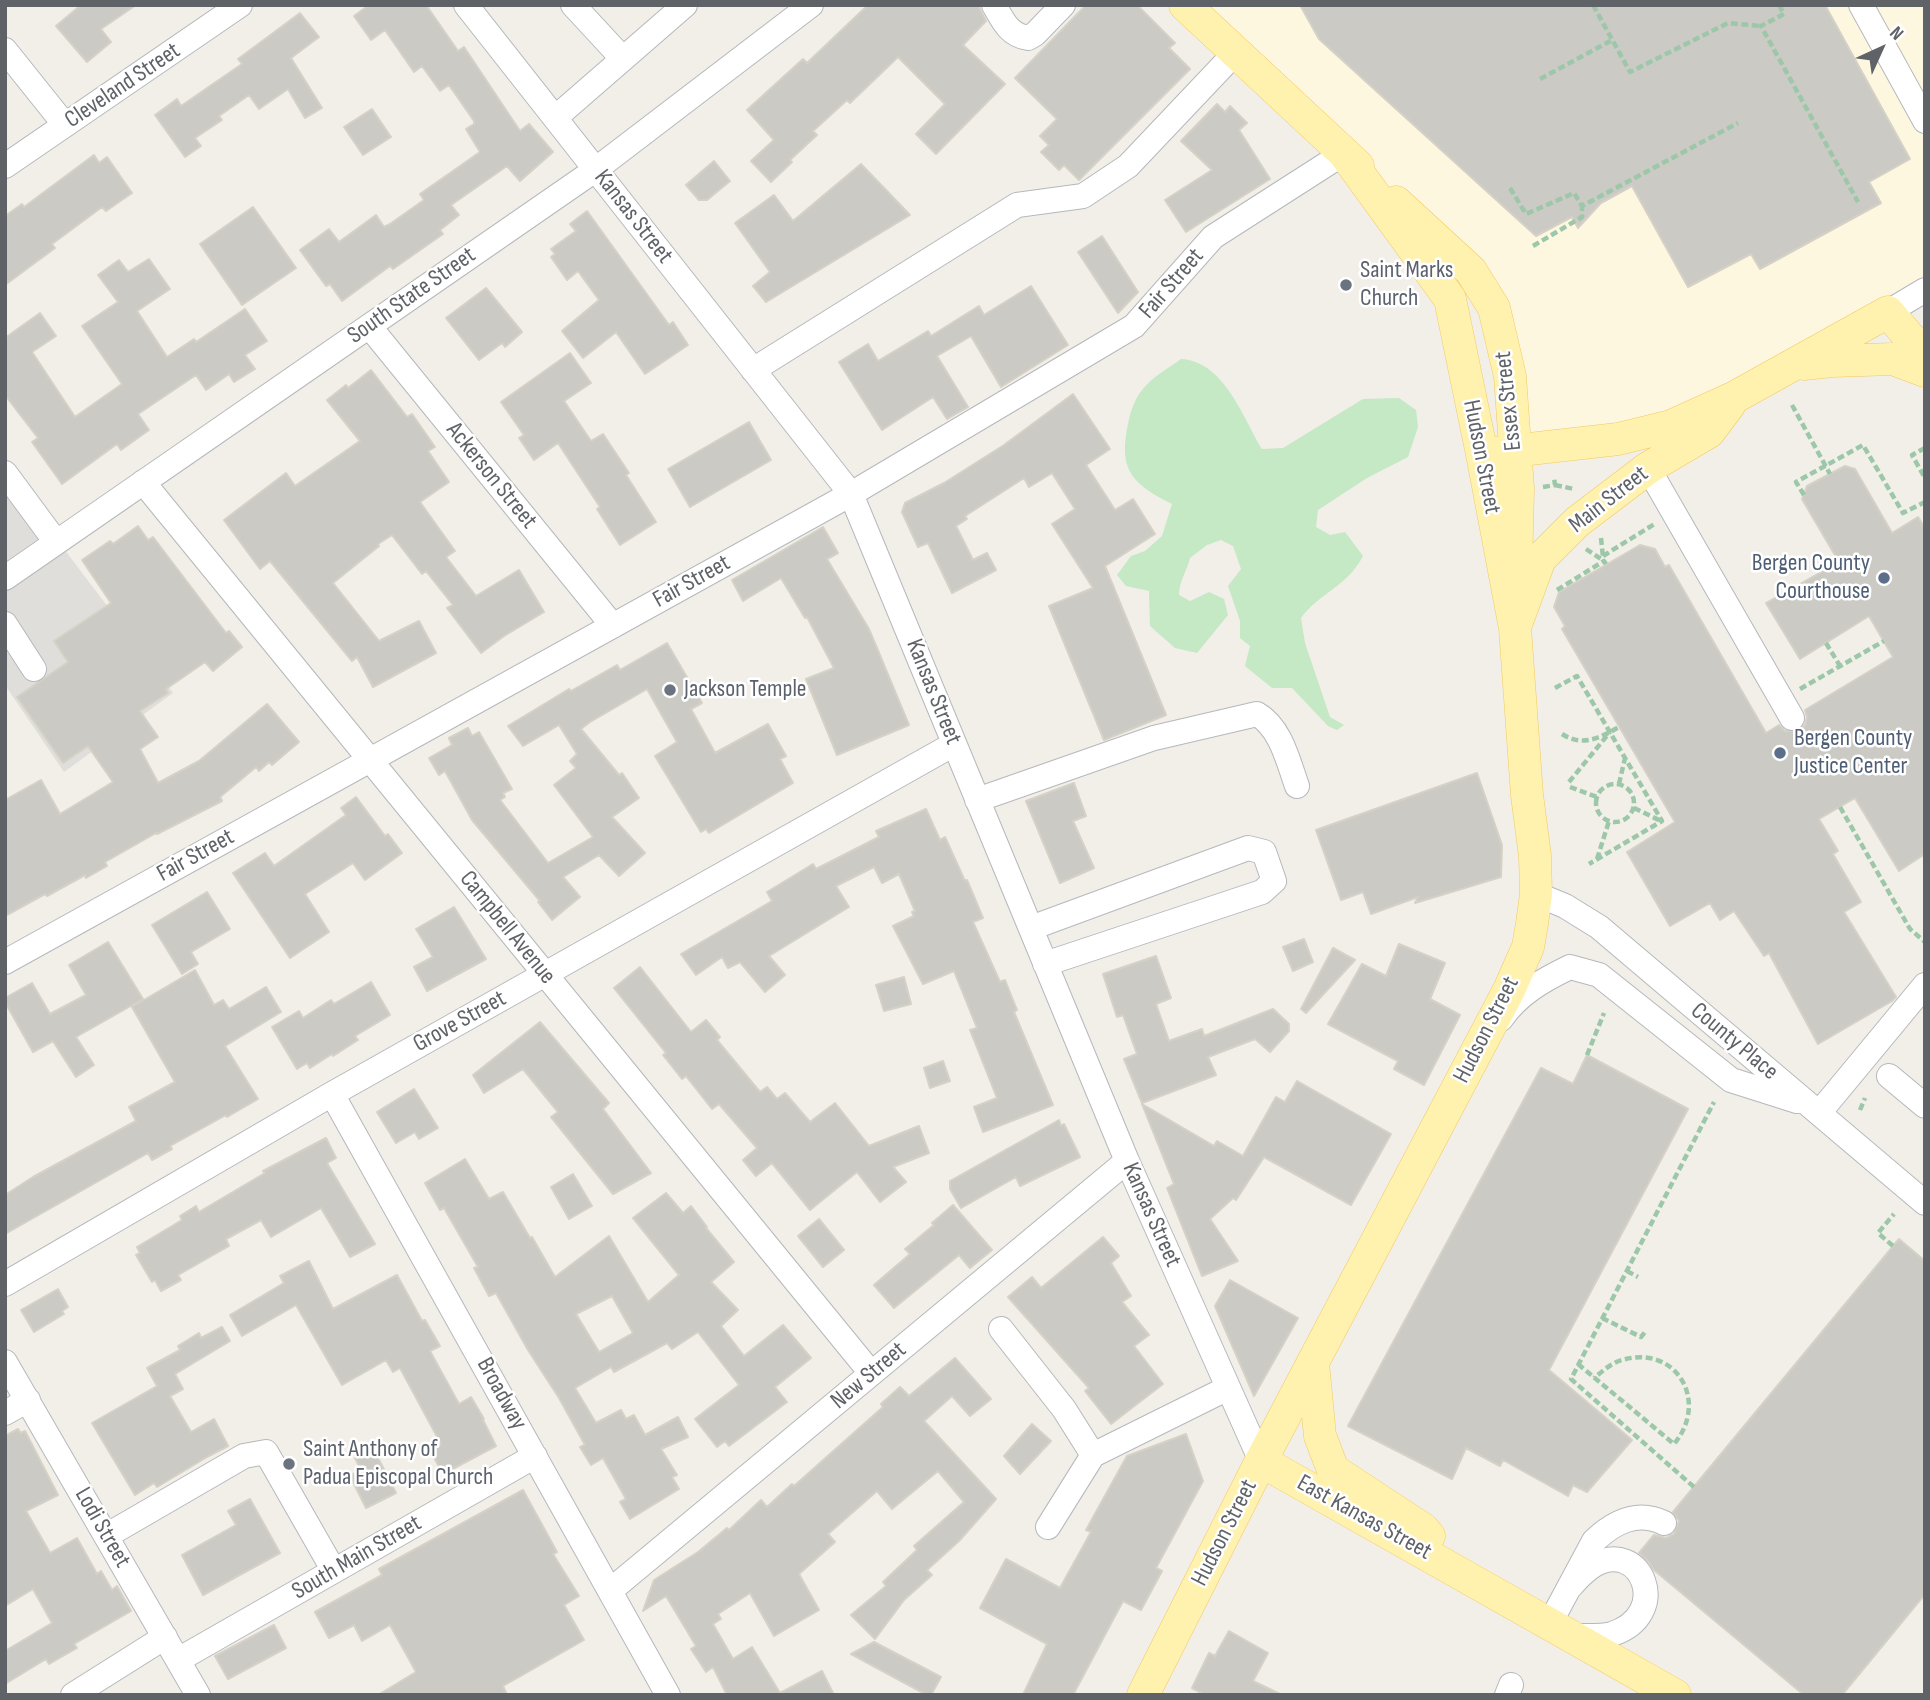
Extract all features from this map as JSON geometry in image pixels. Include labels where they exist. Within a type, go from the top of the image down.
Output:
[{"type":"main road","name":"Essex Street","points":[[1185,5],[1471,271],[1494,308],[1510,376],[1518,489],[1515,628]]},
{"type":"main road","name":"Essex Street","points":[[1344,153],[1450,299]]},
{"type":"main road","name":"Hudson Street","points":[[1143,1695],[1261,1461],[1509,990],[1528,947],[1535,894],[1535,856],[1527,795],[1515,628],[1450,299]]},
{"type":"main road","points":[[1888,312],[1925,356]]},
{"type":"main road","name":"Main Street","points":[[1482,454],[1632,436],[1671,426],[1735,397],[1888,312]]},
{"type":"main road","points":[[1789,366],[1832,361],[1893,359],[1925,371]]},
{"type":"main road","name":"Main Street","points":[[1515,628],[1540,559],[1577,522],[1648,468],[1709,432],[1735,397]]},
{"type":"main road","name":"East Kansas Street","points":[[1313,1363],[1320,1436],[1333,1470],[1423,1529],[1466,1576]]},
{"type":"main road","name":"East Kansas Street","points":[[1261,1461],[1673,1693]]},
{"type":"street","name":"Cleveland Street","points":[[5,166],[240,5]]},
{"type":"street","name":"Kansas Street","points":[[466,5],[851,494],[1127,1161],[1261,1461]]},
{"type":"street","points":[[573,5],[623,59]]},
{"type":"street","points":[[555,118],[685,5]]},
{"type":"street","name":"South State Street","points":[[5,578],[595,170],[811,5]]},
{"type":"street","points":[[994,5],[1014,34],[1028,38],[1063,5]]},
{"type":"street","points":[[1861,5],[1925,121]]},
{"type":"street","points":[[5,50],[65,125]]},
{"type":"street","points":[[753,370],[1017,205],[1083,196],[1128,166],[1236,52]]},
{"type":"street","name":"Fair Street","points":[[5,962],[851,494],[1134,326],[1213,237],[1344,153]]},
{"type":"street","name":"Main Street","points":[[1888,312],[1925,290]]},
{"type":"street","name":"Ackerson Street","points":[[369,326],[613,626]]},
{"type":"street","points":[[1648,468],[1791,718]]},
{"type":"street","points":[[5,473],[56,542]]},
{"type":"street","name":"Campbell Avenue","points":[[143,482],[871,1373]]},
{"type":"street","points":[[5,624],[34,669]]},
{"type":"street","points":[[977,800],[1154,738],[1257,714],[1268,720],[1282,744],[1297,786]]},
{"type":"street","name":"Grove Street","points":[[5,1284],[332,1094],[954,744]]},
{"type":"street","points":[[1031,928],[1248,848],[1264,852],[1274,881],[1262,892],[1045,964]]},
{"type":"street","name":"County Place","points":[[1535,894],[1565,906],[1599,927],[1813,1109],[1892,1197],[1925,1203]]},
{"type":"street","points":[[1471,1063],[1510,1006],[1540,981],[1570,967],[1599,975],[1731,1080],[1813,1109],[1925,985]]},
{"type":"street","points":[[1889,1076],[1925,1106]]},
{"type":"street","points":[[1744,1084],[1771,1106]]},
{"type":"street","name":"Broadway","points":[[332,1094],[611,1590],[660,1692]]},
{"type":"street","name":"New Street","points":[[611,1590],[1127,1161]]},
{"type":"street","points":[[1001,1329],[1064,1409],[1093,1455]]},
{"type":"street","name":"Lodi Street","points":[[5,1362],[198,1695]]},
{"type":"street","points":[[1048,1527],[1093,1455],[1228,1388]]},
{"type":"street","points":[[5,1413],[28,1400]]},
{"type":"street","points":[[106,1536],[244,1456],[266,1452],[334,1571]]},
{"type":"street","name":"South Main Street","points":[[178,1660],[535,1456]]},
{"type":"street","points":[[1570,1587],[1596,1564],[1609,1560],[1624,1562],[1637,1570],[1645,1582],[1647,1595],[1637,1618],[1624,1629],[1609,1635],[1562,1629],[1570,1587],[1594,1541],[1614,1525],[1637,1517],[1648,1517],[1664,1523]]},
{"type":"street","points":[[73,1695],[165,1637]]},
{"type":"path","points":[[1593,5],[1630,72],[1728,23],[1761,26],[1784,14],[1779,5]]},
{"type":"path","points":[[1761,26],[1858,202]]},
{"type":"path","points":[[1540,79],[1612,40]]},
{"type":"path","points":[[1582,206],[1738,123]]},
{"type":"path","points":[[1510,188],[1526,214],[1574,193],[1582,206],[1582,217],[1533,246]]},
{"type":"path","points":[[1792,405],[1830,474]]},
{"type":"path","points":[[1804,495],[1796,482],[1863,444],[1903,513],[1925,502]]},
{"type":"path","points":[[1925,448],[1912,455],[1925,478]]},
{"type":"path","points":[[1603,556],[1658,522]]},
{"type":"path","points":[[1556,590],[1604,561],[1606,564]]},
{"type":"path","points":[[1796,692],[1884,641]]},
{"type":"path","points":[[1826,643],[1840,666]]},
{"type":"path","points":[[1555,688],[1577,676],[1662,821]]},
{"type":"path","points":[[1562,734],[1579,742],[1595,739],[1619,727]]},
{"type":"path","points":[[1597,797],[1569,785],[1610,732]]},
{"type":"path","points":[[1619,784],[1625,758]]},
{"type":"path","points":[[1619,784],[1632,792],[1634,808],[1622,821],[1609,821],[1598,813],[1597,797],[1605,786],[1619,784]]},
{"type":"path","points":[[1840,807],[1910,929],[1925,942]]},
{"type":"path","points":[[1634,808],[1662,821]]},
{"type":"path","points":[[1597,859],[1609,821]]},
{"type":"path","points":[[1589,864],[1662,821]]},
{"type":"path","points":[[1587,1055],[1604,1013]]},
{"type":"path","points":[[1694,1486],[1571,1379],[1714,1102]]},
{"type":"path","points":[[1892,1197],[1878,1233],[1893,1246]]},
{"type":"path","points":[[1627,1271],[1638,1277]]},
{"type":"path","points":[[1602,1318],[1641,1337],[1646,1331]]},
{"type":"path","points":[[1578,1364],[1594,1378],[1674,1444],[1682,1434],[1688,1423],[1689,1394],[1681,1377],[1669,1366],[1653,1359],[1635,1357],[1620,1360],[1594,1378]]},
{"type":"shaded area","points":[[1185,5],[1925,5],[1925,290],[1687,425],[1519,453],[1494,308]]},
{"type":"shaded area","points":[[5,471],[173,693],[64,772],[5,685]]},
{"type":"green space","points":[[1181,359],[1196,362],[1221,380],[1262,449],[1283,448],[1363,399],[1399,398],[1416,410],[1418,427],[1408,457],[1367,478],[1318,510],[1316,527],[1330,535],[1345,532],[1363,556],[1349,576],[1308,609],[1301,618],[1305,643],[1330,717],[1344,725],[1337,730],[1328,726],[1292,688],[1272,688],[1245,666],[1250,646],[1240,638],[1240,621],[1228,586],[1241,569],[1233,546],[1221,540],[1207,545],[1190,558],[1182,581],[1179,595],[1190,601],[1209,592],[1224,599],[1228,615],[1197,653],[1175,648],[1150,626],[1149,591],[1126,586],[1117,575],[1131,556],[1145,551],[1162,536],[1172,504],[1147,490],[1131,474],[1125,453],[1130,415],[1133,405],[1147,385]]},
{"type":"building","points":[[81,5],[136,5],[101,29],[111,42],[87,62],[56,26]]},
{"type":"building","points":[[369,5],[426,5],[458,51],[464,47],[520,131],[529,124],[553,152],[520,181],[507,166],[451,205],[459,215],[440,230],[443,234],[393,269],[390,266],[342,301],[330,284],[326,286],[300,250],[329,229],[339,242],[376,215],[384,227],[390,224],[424,200],[420,194],[480,152],[466,129],[474,124],[474,121],[449,85],[440,91],[422,66],[414,72],[385,30],[371,40],[354,16]]},
{"type":"building","points":[[868,5],[978,5],[986,21],[963,45],[1005,84],[936,154],[916,134],[945,104],[898,57],[850,103],[847,100],[813,131],[817,135],[771,182],[751,161],[774,140],[747,110],[803,59],[807,63]]},
{"type":"building","points":[[1086,5],[1137,5],[1175,43],[1169,48],[1190,69],[1079,180],[1064,165],[1059,170],[1041,152],[1049,145],[1040,136],[1057,119],[1015,78]]},
{"type":"building","points":[[1300,5],[1825,5],[1910,159],[1869,182],[1881,203],[1760,269],[1751,254],[1688,287],[1632,186],[1601,203],[1578,228],[1572,217],[1536,236],[1319,39]]},
{"type":"building","points":[[300,13],[319,37],[291,58],[322,108],[305,118],[288,89],[259,109],[249,95],[219,116],[222,120],[195,138],[201,146],[185,157],[155,115],[177,99],[181,106],[242,64],[238,59]]},
{"type":"building","points":[[1217,104],[1225,112],[1230,106],[1247,123],[1239,130],[1270,179],[1186,232],[1165,200],[1212,170],[1181,141]]},
{"type":"building","points":[[372,109],[391,137],[363,155],[344,127]]},
{"type":"building","points":[[94,155],[99,163],[107,157],[132,193],[106,211],[102,207],[52,244],[55,248],[5,285],[5,216],[22,204],[24,207]]},
{"type":"building","points":[[714,161],[730,181],[707,200],[699,200],[686,185]]},
{"type":"building","points":[[861,164],[910,215],[766,302],[753,286],[770,272],[735,223],[774,195],[793,221]]},
{"type":"building","points":[[253,207],[296,268],[242,305],[200,244]]},
{"type":"building","points":[[587,211],[669,325],[673,322],[688,345],[645,374],[616,332],[583,358],[562,331],[599,300],[578,271],[567,280],[551,257],[555,254],[551,249],[576,231],[570,224]]},
{"type":"building","points":[[1102,236],[1138,292],[1118,313],[1078,252]]},
{"type":"building","points":[[149,259],[170,289],[137,311],[167,357],[194,339],[196,342],[245,309],[267,341],[245,355],[255,369],[234,382],[229,374],[206,390],[196,375],[138,414],[149,430],[121,450],[117,444],[62,484],[32,442],[38,438],[5,395],[5,338],[40,313],[56,336],[32,352],[75,417],[122,384],[82,326],[118,302],[98,275],[119,260],[128,272]]},
{"type":"building","points":[[1031,286],[1068,345],[1001,387],[971,336],[937,356],[968,407],[947,419],[933,397],[882,430],[839,362],[868,344],[878,361],[928,331],[931,336],[979,306],[984,315]]},
{"type":"building","points":[[486,288],[522,332],[505,347],[502,343],[479,360],[446,318]]},
{"type":"building","points":[[570,353],[591,383],[564,401],[591,441],[603,434],[629,473],[626,475],[656,522],[620,545],[597,509],[600,507],[558,443],[534,460],[519,438],[524,435],[501,402]]},
{"type":"building","points":[[371,370],[407,417],[412,414],[435,447],[428,451],[449,482],[420,502],[455,551],[446,557],[476,596],[519,570],[544,612],[481,653],[447,608],[453,605],[426,571],[422,574],[392,535],[333,583],[379,641],[419,621],[436,653],[373,687],[357,657],[352,661],[270,561],[260,569],[224,520],[286,473],[295,486],[360,441],[327,400]]},
{"type":"building","points":[[1073,394],[1110,449],[1086,465],[1115,510],[1133,499],[1155,534],[1105,566],[1166,715],[1104,740],[1049,606],[1093,588],[1052,524],[1075,509],[1052,473],[1029,487],[1024,478],[965,516],[967,519],[956,526],[973,560],[987,553],[996,570],[952,593],[928,543],[918,547],[902,512],[905,503],[944,483],[1004,445]]},
{"type":"building","points":[[749,422],[771,460],[690,507],[668,469]]},
{"type":"building","name":"Bergen County Justice Center","points":[[1845,466],[1855,469],[1892,533],[1918,517],[1925,528],[1925,854],[1899,871],[1855,798],[1819,819],[1838,851],[1833,854],[1861,902],[1844,912],[1896,997],[1818,1044],[1769,953],[1764,956],[1734,911],[1720,920],[1710,903],[1670,926],[1627,852],[1675,822],[1562,629],[1565,626],[1554,607],[1559,592],[1640,545],[1655,549],[1665,567],[1669,565],[1766,733],[1779,725],[1785,731],[1799,731],[1805,725],[1805,710],[1893,657],[1869,616],[1800,659],[1766,603],[1839,562],[1802,499],[1807,486]]},
{"type":"building","points":[[138,526],[148,540],[153,537],[226,633],[229,631],[242,647],[213,671],[205,662],[166,689],[168,693],[140,711],[158,737],[140,749],[158,783],[199,761],[267,704],[299,742],[272,765],[269,762],[259,771],[256,767],[220,797],[222,801],[156,833],[105,862],[107,866],[86,878],[85,875],[5,916],[5,800],[41,780],[60,814],[113,782],[88,746],[63,763],[17,697],[68,662],[54,641],[111,603],[82,560],[110,541],[113,544]]},
{"type":"building","points":[[823,527],[838,553],[827,559],[869,629],[909,725],[837,755],[806,679],[834,668],[807,617],[805,618],[781,578],[743,601],[732,580]]},
{"type":"building","points":[[667,643],[702,703],[691,709],[715,753],[768,724],[786,756],[780,759],[793,783],[709,833],[706,829],[701,832],[655,756],[677,742],[647,689],[581,729],[619,775],[622,773],[639,798],[612,817],[645,853],[619,876],[599,855],[563,877],[580,897],[552,920],[538,902],[540,901],[472,820],[445,771],[439,775],[429,758],[452,745],[449,738],[468,728],[472,736],[479,732],[512,789],[503,793],[505,797],[500,800],[548,863],[593,837],[554,785],[576,768],[570,761],[577,754],[559,725],[523,746],[508,726],[569,689],[571,691],[617,665],[620,670]]},
{"type":"building","points":[[1477,773],[1502,845],[1501,877],[1415,903],[1418,897],[1371,914],[1363,892],[1341,900],[1316,830]]},
{"type":"building","points":[[1074,783],[1086,816],[1073,821],[1094,868],[1060,883],[1026,801]]},
{"type":"building","points":[[356,797],[385,836],[388,834],[402,853],[365,880],[353,863],[305,894],[329,932],[290,958],[233,873],[265,853],[274,866],[346,815],[341,808]]},
{"type":"building","points":[[926,809],[940,840],[945,837],[965,881],[967,880],[983,918],[973,922],[1000,982],[1005,980],[1017,1010],[1014,1012],[1053,1105],[983,1132],[974,1107],[997,1098],[970,1030],[977,1028],[954,971],[923,984],[893,926],[914,916],[912,912],[915,911],[899,874],[882,883],[874,867],[836,886],[849,907],[769,956],[785,975],[765,992],[740,962],[728,968],[722,957],[696,975],[681,954],[772,901],[767,892],[813,864],[816,869],[879,837],[876,831]]},
{"type":"building","points":[[207,892],[230,929],[191,952],[198,964],[182,974],[152,925]]},
{"type":"building","points":[[454,907],[486,959],[427,991],[414,967],[433,957],[416,929]]},
{"type":"building","points":[[1304,939],[1313,962],[1293,971],[1283,947]]},
{"type":"building","points":[[108,942],[143,999],[76,1037],[94,1065],[76,1077],[53,1041],[33,1052],[5,998],[32,983],[50,1014],[86,995],[69,965]]},
{"type":"building","points":[[1399,944],[1445,963],[1430,999],[1460,1015],[1424,1085],[1394,1069],[1398,1061],[1328,1024],[1362,964],[1386,976]]},
{"type":"building","points":[[1333,948],[1355,960],[1306,1013],[1301,1009]]},
{"type":"building","points":[[1156,956],[1171,998],[1156,1004],[1169,1041],[1202,1029],[1204,1036],[1273,1009],[1289,1024],[1289,1031],[1270,1052],[1255,1039],[1208,1057],[1216,1075],[1142,1103],[1124,1059],[1137,1054],[1123,1015],[1117,1017],[1103,974]]},
{"type":"building","points":[[640,967],[691,1032],[706,1020],[720,1037],[717,1040],[760,1092],[767,1087],[777,1099],[785,1093],[810,1122],[835,1103],[869,1146],[919,1126],[929,1153],[893,1167],[906,1182],[880,1202],[857,1172],[810,1210],[772,1163],[756,1176],[743,1160],[757,1148],[719,1104],[712,1109],[686,1076],[682,1079],[663,1055],[666,1053],[614,988]]},
{"type":"building","points":[[195,970],[214,1005],[223,1000],[229,1009],[266,987],[281,1012],[225,1046],[258,1099],[170,1146],[172,1149],[152,1160],[148,1153],[5,1234],[5,1195],[136,1121],[129,1107],[175,1082],[132,1007]]},
{"type":"building","points":[[904,977],[911,1004],[884,1011],[876,985]]},
{"type":"building","points":[[371,982],[390,1015],[355,1036],[358,1040],[333,1056],[332,1054],[310,1068],[307,1063],[297,1069],[272,1027],[299,1011],[303,1018],[331,1000],[334,1004]]},
{"type":"building","points":[[540,1022],[609,1103],[603,1109],[651,1173],[613,1194],[551,1117],[558,1112],[523,1069],[484,1093],[473,1075]]},
{"type":"building","points":[[1587,1055],[1688,1109],[1549,1370],[1632,1440],[1587,1492],[1573,1485],[1568,1496],[1503,1460],[1500,1466],[1466,1448],[1452,1479],[1348,1426],[1541,1068],[1573,1084]]},
{"type":"building","points":[[943,1061],[950,1081],[930,1088],[924,1068]]},
{"type":"building","points":[[1297,1081],[1391,1134],[1351,1205],[1264,1157],[1236,1200],[1233,1198],[1210,1219],[1238,1261],[1202,1276],[1167,1188],[1174,1184],[1142,1104],[1214,1146],[1217,1141],[1243,1156],[1276,1097],[1285,1102]]},
{"type":"building","points":[[414,1089],[438,1128],[419,1139],[415,1132],[396,1143],[377,1112]]},
{"type":"building","points":[[1059,1120],[1061,1126],[1064,1124],[1080,1157],[1020,1186],[1016,1177],[961,1208],[950,1189],[950,1181]]},
{"type":"building","points":[[326,1138],[336,1158],[327,1163],[375,1244],[350,1257],[321,1208],[271,1237],[261,1220],[226,1239],[229,1246],[178,1275],[181,1280],[161,1291],[155,1280],[152,1282],[136,1255],[140,1253],[137,1247],[182,1220],[180,1216],[196,1206],[199,1212],[265,1173],[263,1171]]},
{"type":"building","points":[[465,1159],[489,1199],[503,1192],[555,1277],[609,1236],[648,1302],[679,1275],[633,1218],[666,1193],[683,1213],[691,1206],[734,1262],[711,1282],[738,1310],[721,1326],[744,1356],[783,1325],[811,1358],[775,1387],[787,1402],[729,1446],[725,1441],[717,1447],[695,1419],[739,1385],[698,1332],[672,1349],[667,1343],[614,1372],[611,1367],[575,1388],[596,1423],[621,1410],[626,1419],[634,1415],[645,1435],[678,1417],[688,1437],[661,1449],[677,1475],[672,1477],[679,1489],[630,1519],[620,1502],[626,1499],[603,1458],[591,1465],[580,1447],[585,1445],[559,1398],[496,1293],[489,1296],[474,1268],[478,1267],[444,1208],[440,1210],[425,1183]],"holes":[[[612,1296],[633,1333],[599,1352],[576,1314]]]},
{"type":"building","points":[[573,1174],[592,1206],[569,1219],[551,1187]]},
{"type":"building","points":[[953,1205],[992,1250],[970,1268],[959,1255],[894,1308],[874,1285],[910,1254],[905,1249]]},
{"type":"building","points":[[819,1219],[844,1250],[823,1267],[798,1236]]},
{"type":"building","points":[[1103,1237],[1119,1256],[1111,1263],[1131,1296],[1122,1302],[1149,1335],[1134,1346],[1163,1384],[1111,1424],[1085,1391],[1089,1388],[1008,1297],[1032,1277],[1041,1288]]},
{"type":"building","points":[[1899,1239],[1925,1261],[1925,1594],[1842,1695],[1804,1695],[1654,1570],[1639,1553],[1654,1535],[1666,1538],[1674,1534],[1679,1521],[1673,1512]]},
{"type":"building","points":[[309,1261],[333,1309],[397,1275],[422,1321],[425,1320],[440,1346],[430,1351],[459,1404],[471,1397],[496,1446],[443,1474],[430,1450],[441,1444],[400,1368],[393,1372],[386,1360],[342,1385],[296,1305],[242,1336],[230,1315],[284,1283],[280,1276]]},
{"type":"building","points":[[1230,1280],[1298,1318],[1254,1396],[1215,1306]]},
{"type":"building","points":[[58,1289],[68,1307],[62,1311],[64,1314],[34,1332],[21,1310]]},
{"type":"building","points":[[222,1327],[230,1341],[175,1374],[183,1389],[170,1396],[191,1432],[214,1419],[228,1446],[157,1487],[154,1483],[135,1495],[92,1423],[157,1386],[147,1368],[180,1350],[178,1346],[199,1333],[201,1338]]},
{"type":"building","points":[[955,1358],[991,1399],[970,1416],[952,1396],[924,1421],[996,1499],[959,1541],[927,1570],[932,1575],[904,1600],[875,1639],[851,1615],[886,1586],[883,1582],[917,1550],[914,1546],[964,1502],[938,1471],[892,1509],[877,1491],[828,1534],[835,1542],[799,1574],[819,1610],[774,1636],[750,1593],[718,1614],[721,1619],[713,1624],[733,1659],[752,1647],[780,1693],[822,1671],[834,1695],[727,1695],[713,1667],[706,1672],[691,1649],[696,1646],[666,1596],[643,1611],[654,1580],[698,1552],[727,1528],[729,1530],[761,1500],[767,1507],[792,1484],[794,1486],[883,1407],[881,1404],[900,1387],[909,1396]]},
{"type":"building","points":[[1032,1424],[1051,1441],[1020,1474],[1004,1456]]},
{"type":"building","points":[[18,1429],[21,1433],[25,1431],[58,1495],[26,1511],[50,1553],[77,1538],[97,1574],[101,1571],[112,1590],[117,1586],[131,1611],[74,1644],[77,1648],[49,1664],[46,1659],[5,1684],[5,1651],[52,1623],[33,1589],[5,1606],[5,1436]]},
{"type":"building","points":[[1186,1434],[1203,1481],[1156,1568],[1162,1571],[1141,1610],[1123,1601],[1073,1695],[1023,1695],[1047,1644],[980,1608],[1006,1559],[1060,1588],[1091,1532],[1086,1530],[1127,1456]]},
{"type":"building","points":[[373,1448],[396,1493],[366,1508],[350,1476],[361,1470],[355,1458]]},
{"type":"building","points":[[523,1490],[557,1552],[553,1554],[579,1596],[564,1605],[584,1640],[503,1686],[507,1695],[378,1695],[416,1672],[390,1625],[362,1641],[354,1625],[329,1638],[315,1612],[382,1575],[379,1569]]},
{"type":"building","points":[[250,1499],[280,1553],[203,1595],[182,1555],[236,1525],[228,1511]]},
{"type":"building","points":[[274,1625],[286,1648],[228,1679],[215,1656]]},
{"type":"building","points":[[1229,1631],[1268,1653],[1253,1681],[1282,1695],[1205,1695],[1192,1688],[1209,1653],[1215,1656]]},
{"type":"building","points":[[874,1642],[941,1677],[931,1695],[851,1654]]},
{"type":"place","name":"Saint Marks Church","points":[[1346,285]]},
{"type":"place","name":"Bergen County Courthouse","points":[[1884,578]]},
{"type":"place","name":"Jackson Temple","points":[[670,690]]},
{"type":"place","name":"Bergen County Justice Center","points":[[1780,753]]},
{"type":"place","name":"Saint Anthony of Padua Episcopal Church","points":[[289,1464]]}]
